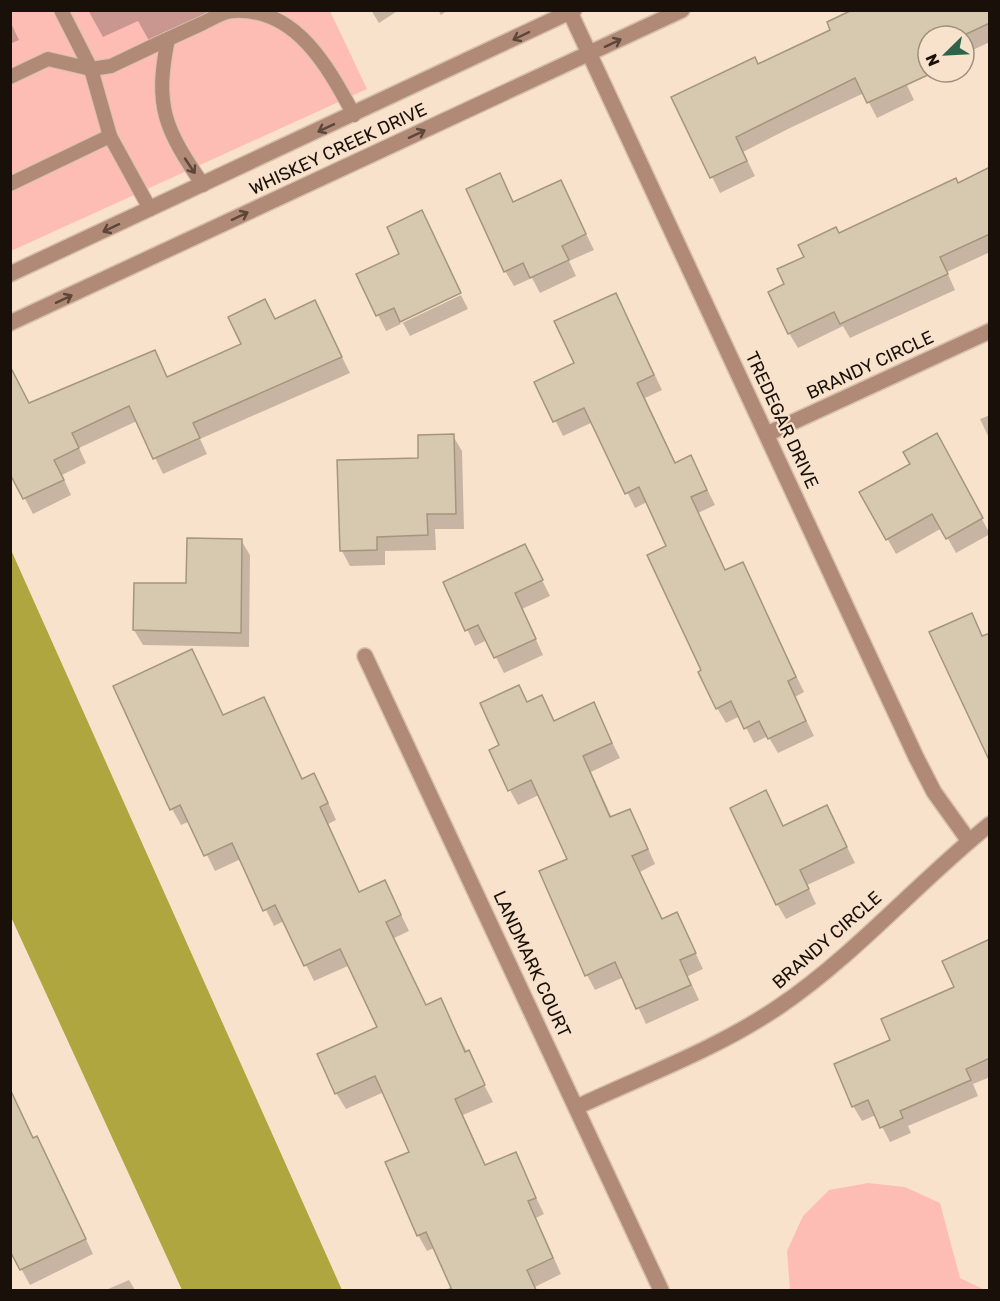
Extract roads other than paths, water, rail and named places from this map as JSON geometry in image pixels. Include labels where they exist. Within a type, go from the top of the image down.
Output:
[{"type":"street","name":"WHISKEY CREEK DRIVE","points":[[10,323],[682,10]]},
{"type":"street","name":"WHISKEY CREEK DRIVE","points":[[10,274],[354,115],[571,11]]},
{"type":"street","name":"TREDEGAR DRIVE","points":[[571,11],[587,55],[767,434],[916,757],[934,792],[969,841]]},
{"type":"street","name":"BRANDY CIRCLE","points":[[767,434],[990,331]]},
{"type":"street","name":"LANDMARK COURT","points":[[365,656],[662,1290]]},
{"type":"street","name":"BRANDY CIRCLE","points":[[577,1107],[713,1046],[782,1005],[814,981],[990,824]]},
{"type":"lane","points":[[61,10],[91,69],[110,136],[150,209]]},
{"type":"lane","points":[[10,77],[48,59],[91,69],[111,66],[231,11],[259,14],[279,20],[302,36],[321,58],[354,115]]},
{"type":"lane","points":[[168,39],[160,95],[178,147],[203,185]]},
{"type":"lane","points":[[10,184],[110,136]]}]
